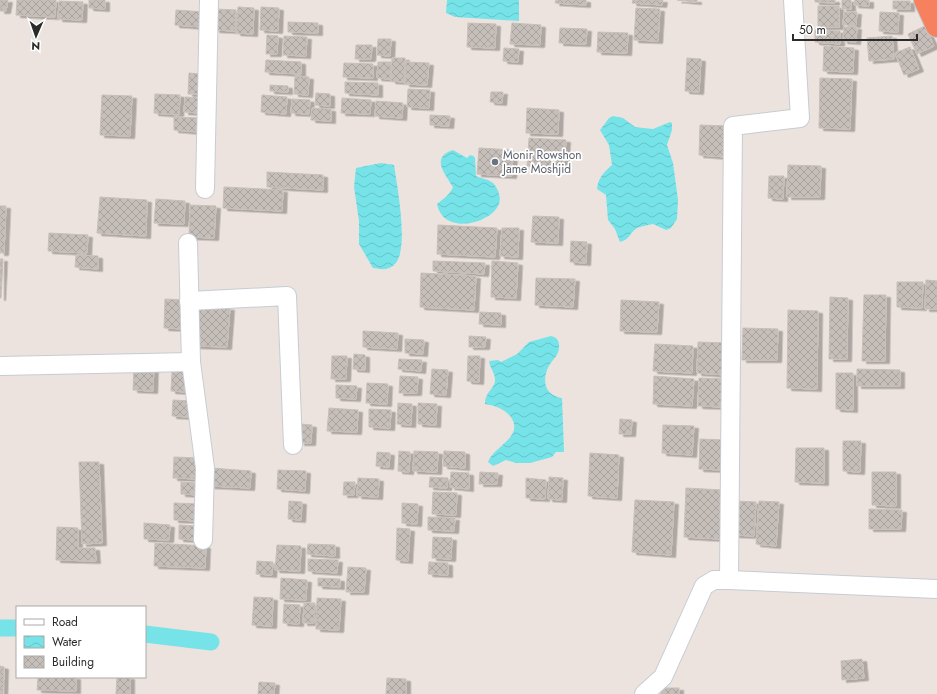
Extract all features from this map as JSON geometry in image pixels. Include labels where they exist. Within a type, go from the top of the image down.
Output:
[{"type":"highway","points":[[925,0],[937,26]]},
{"type":"street","points":[[205,189],[209,0]]},
{"type":"street","points":[[729,580],[733,126],[800,118],[793,0]]},
{"type":"street","points":[[188,243],[190,362],[205,468],[202,540]]},
{"type":"street","points":[[189,301],[287,296],[293,444]]},
{"type":"street","points":[[0,366],[190,362]]},
{"type":"street","points":[[644,694],[663,677],[704,586],[714,580],[937,589]]},
{"type":"water","points":[[447,0],[519,0],[519,21],[455,17],[446,13]]},
{"type":"water","points":[[613,116],[623,118],[635,127],[653,129],[670,122],[672,123],[672,130],[667,145],[673,163],[678,200],[677,219],[671,228],[666,230],[653,224],[637,228],[628,238],[620,242],[615,229],[608,220],[606,195],[597,189],[602,176],[612,165],[609,145],[600,130],[609,118]]},
{"type":"water","points":[[453,150],[467,158],[470,155],[473,156],[475,158],[476,176],[494,184],[499,193],[499,203],[494,211],[485,218],[462,224],[451,222],[442,215],[437,204],[448,195],[453,187],[443,171],[441,161],[442,157],[446,153]]},
{"type":"water","points":[[381,163],[394,165],[400,202],[402,233],[399,258],[394,265],[384,269],[373,268],[359,244],[359,221],[354,187],[356,168]]},
{"type":"water","points":[[551,336],[558,340],[559,349],[557,355],[547,370],[545,380],[549,392],[562,398],[564,452],[556,452],[552,457],[530,463],[516,463],[506,460],[493,466],[488,462],[511,435],[514,430],[514,423],[510,416],[502,409],[485,404],[486,397],[495,383],[489,361],[498,360],[501,362],[517,354],[529,342]]},
{"type":"building","points":[[0,0],[8,0],[6,11],[0,11]]},
{"type":"building","points":[[17,0],[56,0],[55,17],[16,15]]},
{"type":"building","points":[[89,0],[105,0],[105,9],[89,8]]},
{"type":"building","points":[[556,0],[586,0],[586,5],[555,3]]},
{"type":"building","points":[[633,0],[663,0],[662,5],[632,3]]},
{"type":"building","points":[[677,0],[697,0],[697,2]]},
{"type":"building","points":[[815,0],[835,0],[835,3],[815,2]]},
{"type":"building","points":[[842,0],[851,0],[851,9],[842,9]]},
{"type":"building","points":[[855,0],[869,0],[869,6],[854,5]]},
{"type":"building","points":[[59,1],[83,2],[82,20],[58,19]]},
{"type":"building","points":[[893,1],[910,1],[910,9],[893,9]]},
{"type":"building","points":[[818,6],[839,6],[839,27],[818,27]]},
{"type":"building","points":[[238,7],[254,8],[253,34],[236,33]]},
{"type":"building","points":[[261,7],[279,8],[278,31],[260,30]]},
{"type":"building","points":[[636,8],[660,9],[658,41],[634,40]]},
{"type":"building","points":[[216,9],[236,10],[235,31],[215,30]]},
{"type":"building","points":[[176,10],[204,12],[203,27],[175,25]]},
{"type":"building","points":[[844,12],[857,12],[856,25],[843,25]]},
{"type":"building","points":[[880,12],[899,13],[898,32],[879,31]]},
{"type":"building","points":[[288,22],[318,23],[318,33],[288,32]]},
{"type":"building","points":[[468,23],[496,24],[495,48],[467,47]]},
{"type":"building","points":[[512,23],[541,25],[540,45],[510,44]]},
{"type":"building","points":[[925,26],[934,46],[917,54],[908,34]]},
{"type":"building","points":[[844,27],[857,27],[856,42],[843,41]]},
{"type":"building","points":[[560,28],[587,29],[586,44],[559,43]]},
{"type":"building","points":[[815,30],[840,31],[840,44],[815,42]]},
{"type":"building","points":[[598,32],[628,33],[627,53],[597,52]]},
{"type":"building","points":[[267,35],[278,36],[277,54],[266,54]]},
{"type":"building","points":[[284,36],[307,37],[306,56],[283,55]]},
{"type":"building","points":[[892,36],[894,59],[869,61],[867,38]]},
{"type":"building","points":[[378,39],[391,39],[390,56],[377,55]]},
{"type":"building","points":[[356,45],[372,45],[371,59],[355,59]]},
{"type":"building","points":[[824,46],[854,48],[853,72],[823,71]]},
{"type":"building","points":[[910,47],[919,69],[904,75],[895,53]]},
{"type":"building","points":[[504,48],[519,49],[518,62],[503,61]]},
{"type":"building","points":[[392,58],[405,58],[404,82],[391,81]]},
{"type":"building","points":[[687,58],[701,59],[699,92],[685,91]]},
{"type":"building","points":[[266,60],[301,62],[301,74],[265,72]]},
{"type":"building","points":[[378,62],[391,62],[390,79],[377,78]]},
{"type":"building","points":[[406,62],[429,63],[427,85],[405,84]]},
{"type":"building","points":[[344,63],[373,64],[373,78],[343,77]]},
{"type":"building","points":[[189,73],[202,74],[200,94],[188,94]]},
{"type":"building","points":[[295,76],[309,77],[308,95],[294,94]]},
{"type":"building","points":[[820,78],[852,79],[850,129],[819,128]]},
{"type":"building","points":[[345,82],[378,83],[378,95],[345,93]]},
{"type":"building","points":[[270,85],[288,86],[288,92],[270,91]]},
{"type":"building","points":[[408,89],[430,90],[429,108],[407,107]]},
{"type":"building","points":[[491,92],[503,92],[502,103],[490,102]]},
{"type":"building","points":[[316,93],[330,94],[330,106],[315,105]]},
{"type":"building","points":[[155,94],[180,95],[179,115],[154,113]]},
{"type":"building","points":[[102,95],[132,96],[130,136],[100,135]]},
{"type":"building","points":[[262,95],[287,97],[286,114],[261,112]]},
{"type":"building","points":[[185,97],[202,98],[201,113],[184,112]]},
{"type":"building","points":[[342,98],[371,100],[370,114],[341,113]]},
{"type":"building","points":[[292,99],[310,100],[309,114],[291,113]]},
{"type":"building","points":[[376,101],[403,103],[402,118],[375,116]]},
{"type":"building","points":[[312,108],[331,109],[331,121],[311,120]]},
{"type":"building","points":[[527,108],[559,110],[558,134],[526,133]]},
{"type":"building","points":[[430,115],[450,116],[449,126],[430,125]]},
{"type":"building","points":[[174,117],[200,118],[199,132],[174,130]]},
{"type":"building","points":[[700,125],[728,126],[726,157],[699,155]]},
{"type":"building","points":[[529,138],[566,140],[564,168],[527,166]]},
{"type":"building","name":"Monir Rowshon Jame Moshjid","points":[[479,148],[513,150],[512,176],[477,174]]},
{"type":"building","points":[[788,165],[821,166],[820,197],[787,197]]},
{"type":"building","points":[[267,172],[323,175],[323,190],[267,187]]},
{"type":"building","points":[[769,176],[784,176],[783,199],[768,198]]},
{"type":"building","points":[[224,187],[283,190],[282,211],[223,208]]},
{"type":"building","points":[[100,197],[147,200],[146,236],[97,233]]},
{"type":"building","points":[[156,199],[185,201],[184,224],[154,223]]},
{"type":"building","points":[[190,205],[216,206],[214,238],[189,237]]},
{"type":"building","points":[[0,206],[6,206],[4,253],[0,253]]},
{"type":"building","points":[[533,216],[559,217],[558,243],[531,242]]},
{"type":"building","points":[[438,225],[497,228],[495,257],[437,254]]},
{"type":"building","points":[[502,228],[519,228],[518,257],[500,256]]},
{"type":"building","points":[[49,233],[88,235],[87,253],[48,251]]},
{"type":"building","points":[[571,241],[587,242],[586,263],[570,262]]},
{"type":"building","points":[[76,255],[98,256],[98,269],[75,267]]},
{"type":"building","points":[[0,259],[3,259],[1,298],[0,298]]},
{"type":"building","points":[[433,261],[485,263],[484,274],[433,271]]},
{"type":"building","points":[[492,261],[518,263],[516,298],[491,297]]},
{"type":"building","points":[[421,273],[476,276],[474,310],[420,307]]},
{"type":"building","points":[[536,278],[575,279],[573,307],[535,305]]},
{"type":"building","points":[[926,280],[937,281],[937,309],[925,309]]},
{"type":"building","points":[[897,282],[923,282],[922,308],[897,307]]},
{"type":"building","points":[[864,295],[886,295],[885,361],[862,361]]},
{"type":"building","points":[[830,297],[848,298],[847,359],[829,359]]},
{"type":"building","points":[[165,299],[187,300],[186,329],[164,328]]},
{"type":"building","points":[[621,300],[659,302],[657,332],[620,331]]},
{"type":"building","points":[[197,306],[230,308],[227,347],[195,346]]},
{"type":"building","points":[[788,310],[818,311],[817,389],[787,388]]},
{"type":"building","points":[[480,312],[501,313],[501,325],[479,324]]},
{"type":"building","points":[[743,328],[778,329],[777,360],[742,360]]},
{"type":"building","points":[[363,331],[398,333],[397,349],[363,347]]},
{"type":"building","points":[[469,336],[486,337],[485,347],[469,347]]},
{"type":"building","points":[[405,339],[424,340],[423,354],[405,353]]},
{"type":"building","points":[[698,342],[727,343],[726,375],[697,373]]},
{"type":"building","points":[[655,344],[693,346],[692,373],[653,371]]},
{"type":"building","points":[[354,354],[365,355],[365,370],[353,369]]},
{"type":"building","points":[[332,356],[347,356],[346,379],[331,379]]},
{"type":"building","points":[[468,356],[480,356],[479,382],[467,381]]},
{"type":"building","points":[[399,359],[422,360],[421,371],[398,369]]},
{"type":"building","points":[[134,365],[154,366],[153,391],[133,390]]},
{"type":"building","points":[[432,369],[448,370],[446,395],[430,394]]},
{"type":"building","points":[[857,369],[900,370],[900,386],[857,386]]},
{"type":"building","points":[[172,371],[188,371],[187,392],[171,391]]},
{"type":"building","points":[[836,373],[853,373],[853,410],[836,409]]},
{"type":"building","points":[[400,376],[418,377],[417,393],[399,393]]},
{"type":"building","points":[[654,376],[694,379],[692,406],[653,404]]},
{"type":"building","points":[[699,378],[726,379],[725,407],[698,406]]},
{"type":"building","points":[[367,383],[388,384],[387,404],[366,403]]},
{"type":"building","points":[[336,385],[357,386],[356,399],[336,398]]},
{"type":"building","points":[[173,400],[191,401],[190,417],[172,416]]},
{"type":"building","points":[[398,403],[412,404],[411,425],[397,424]]},
{"type":"building","points":[[418,403],[437,404],[436,425],[418,424]]},
{"type":"building","points":[[329,408],[358,410],[357,432],[327,431]]},
{"type":"building","points":[[369,409],[391,410],[390,428],[369,427]]},
{"type":"building","points":[[620,419],[632,420],[631,434],[619,434]]},
{"type":"building","points":[[301,424],[312,425],[311,443],[300,443]]},
{"type":"building","points":[[663,425],[694,426],[692,455],[662,453]]},
{"type":"building","points":[[700,439],[726,440],[724,470],[699,469]]},
{"type":"building","points":[[843,441],[861,441],[860,472],[843,471]]},
{"type":"building","points":[[796,448],[824,448],[824,483],[795,482]]},
{"type":"building","points":[[399,451],[410,452],[409,472],[398,471]]},
{"type":"building","points":[[414,451],[438,452],[437,472],[413,471]]},
{"type":"building","points":[[444,451],[465,452],[465,468],[443,466]]},
{"type":"building","points":[[377,452],[390,453],[389,467],[376,466]]},
{"type":"building","points":[[590,453],[619,455],[617,498],[588,496]]},
{"type":"building","points":[[174,457],[201,458],[200,479],[173,478]]},
{"type":"building","points":[[79,462],[99,462],[102,543],[82,544]]},
{"type":"building","points":[[211,468],[251,471],[250,488],[210,486]]},
{"type":"building","points":[[278,470],[306,471],[305,491],[277,489]]},
{"type":"building","points":[[451,472],[469,473],[469,489],[450,487]]},
{"type":"building","points":[[480,472],[498,473],[497,484],[479,484]]},
{"type":"building","points":[[872,472],[896,472],[896,506],[872,505]]},
{"type":"building","points":[[430,477],[448,478],[447,488],[429,487]]},
{"type":"building","points":[[549,477],[563,478],[562,500],[548,499]]},
{"type":"building","points":[[358,478],[379,479],[378,497],[357,496]]},
{"type":"building","points":[[526,478],[546,480],[545,499],[526,498]]},
{"type":"building","points":[[181,482],[201,483],[200,495],[181,494]]},
{"type":"building","points":[[344,482],[355,482],[354,495],[343,495]]},
{"type":"building","points":[[686,488],[723,490],[721,539],[684,537]]},
{"type":"building","points":[[433,492],[457,493],[456,515],[432,514]]},
{"type":"building","points":[[635,500],[674,502],[671,555],[632,552]]},
{"type":"building","points":[[289,501],[302,502],[301,520],[288,519]]},
{"type":"building","points":[[736,501],[756,502],[754,536],[734,535]]},
{"type":"building","points":[[759,501],[779,502],[776,546],[756,544]]},
{"type":"building","points":[[174,503],[200,504],[200,521],[174,520]]},
{"type":"building","points":[[402,503],[418,504],[417,524],[402,523]]},
{"type":"building","points":[[869,509],[902,510],[901,529],[869,529]]},
{"type":"building","points":[[428,517],[455,518],[454,531],[428,530]]},
{"type":"building","points":[[144,523],[170,525],[169,540],[144,539]]},
{"type":"building","points":[[179,525],[197,526],[197,540],[179,539]]},
{"type":"building","points":[[57,527],[78,528],[78,548],[95,548],[96,561],[56,560]]},
{"type":"building","points":[[397,528],[410,529],[408,561],[396,560]]},
{"type":"building","points":[[433,537],[452,538],[451,559],[432,558]]},
{"type":"building","points":[[155,543],[206,546],[205,568],[154,566]]},
{"type":"building","points":[[308,544],[335,545],[335,556],[307,554]]},
{"type":"building","points":[[277,545],[301,546],[300,571],[275,570]]},
{"type":"building","points":[[308,559],[338,560],[337,573],[308,571]]},
{"type":"building","points":[[257,561],[273,562],[272,575],[256,574]]},
{"type":"building","points":[[429,562],[448,563],[448,575],[428,574]]},
{"type":"building","points":[[348,567],[366,568],[364,592],[346,592]]},
{"type":"building","points":[[281,578],[307,580],[306,600],[280,599]]},
{"type":"building","points":[[318,578],[340,579],[340,587],[318,586]]},
{"type":"building","points":[[254,597],[273,598],[272,626],[252,625]]},
{"type":"building","points":[[317,598],[341,599],[339,630],[316,629]]},
{"type":"building","points":[[304,603],[315,603],[314,623],[303,623]]},
{"type":"building","points":[[284,604],[300,605],[299,624],[283,623]]},
{"type":"building","points":[[862,659],[864,678],[842,680],[841,661]]},
{"type":"building","points":[[0,666],[4,667],[3,694],[0,694]]},
{"type":"building","points":[[38,678],[76,678],[76,691],[37,690]]},
{"type":"building","points":[[117,678],[130,678],[130,694],[116,694]]},
{"type":"building","points":[[387,678],[406,679],[406,694],[386,694]]},
{"type":"building","points":[[259,682],[275,683],[274,694],[258,694]]},
{"type":"building","points":[[661,688],[679,688],[679,694],[661,694]]},
{"type":"waterway","points":[[0,628],[16,628]]},
{"type":"waterway","points":[[146,634],[211,642]]},
{"type":"place","name":"Monir Rowshon Jame Moshjid","points":[[495,162]]}]
